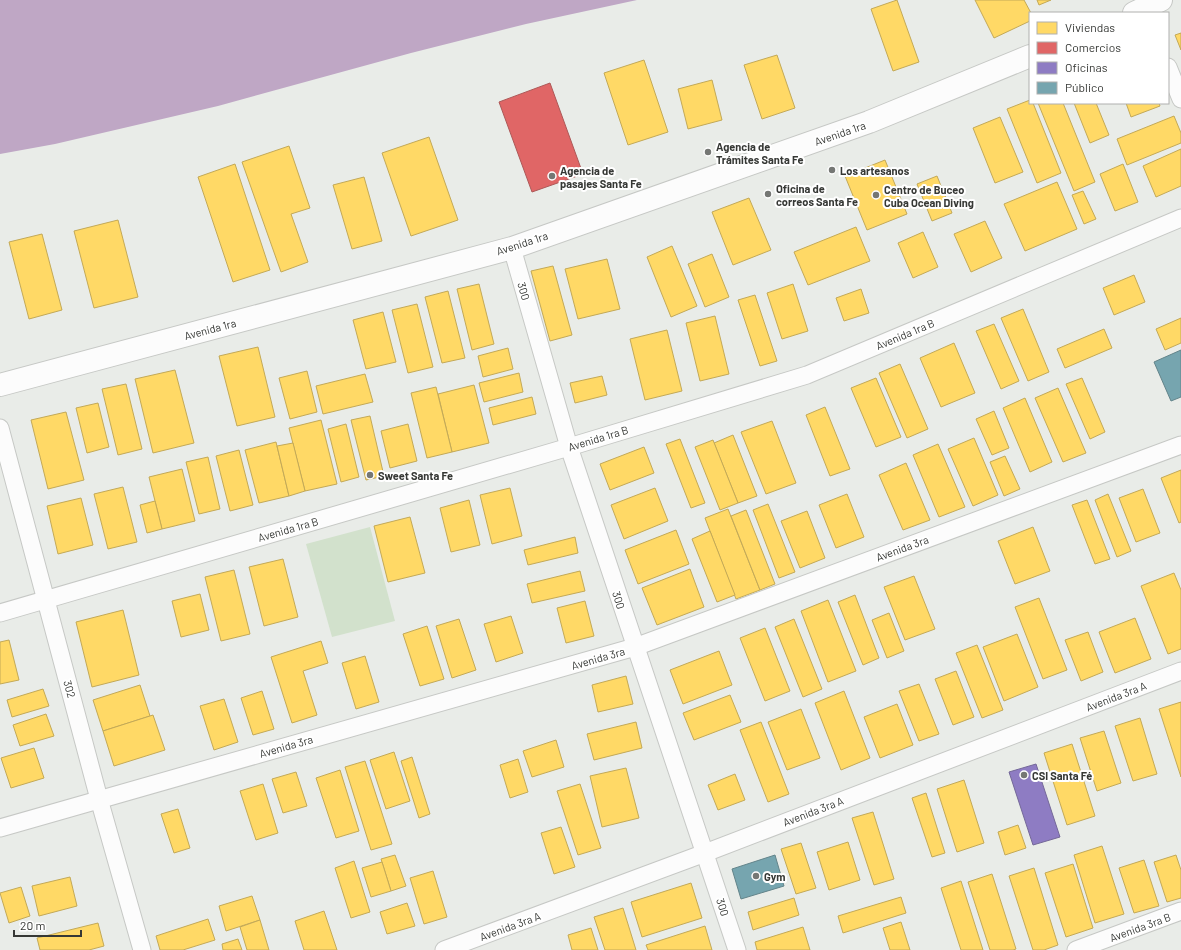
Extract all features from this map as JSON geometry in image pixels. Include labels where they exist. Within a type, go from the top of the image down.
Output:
[{"type":"street","name":"Avenida 1ra","points":[[0,385],[512,248],[869,122],[1029,56]]},
{"type":"street","points":[[1169,69],[1181,99]]},
{"type":"street","name":"Avenida 1ra B","points":[[0,613],[569,447],[807,375],[1181,218]]},
{"type":"street","name":"300","points":[[512,248],[569,447],[737,950]]},
{"type":"street","name":"302","points":[[0,428],[99,799],[142,950]]},
{"type":"street","name":"Avenida 3ra","points":[[0,828],[635,647],[1181,445]]},
{"type":"street","name":"Avenida 3ra A","points":[[444,950],[704,853],[1181,671]]},
{"type":"street","name":"Avenida 3ra B","points":[[1076,950],[1181,912]]},
{"type":"green space","points":[[370,527],[395,621],[332,637],[306,544]]},
{"type":"shaded area","points":[[0,0],[637,0],[526,24],[411,53],[218,106],[55,144],[0,154]]},
{"type":"building: Viviendas","points":[[897,0],[919,62],[893,71],[871,9]]},
{"type":"building: Viviendas","points":[[975,0],[1024,0],[1030,12],[1029,12],[1029,21],[994,38]]},
{"type":"building: Viviendas","points":[[1037,0],[1051,0],[1039,5]]},
{"type":"building: Viviendas","points":[[1181,33],[1181,50],[1175,35]]},
{"type":"building: Viviendas","points":[[777,55],[795,108],[762,119],[744,65]]},
{"type":"building: Viviendas","points":[[644,60],[668,132],[628,145],[604,73]]},
{"type":"building: Viviendas","points":[[712,80],[722,120],[688,129],[678,89]]},
{"type":"building: Viviendas","points":[[1029,100],[1029,104],[1033,104],[1061,173],[1037,183],[1007,109]]},
{"type":"building: Viviendas","points":[[1038,104],[1063,104],[1095,182],[1074,191]]},
{"type":"building: Viviendas","points":[[1074,104],[1096,104],[1109,135],[1090,143]]},
{"type":"building: Viviendas","points":[[1126,104],[1159,104],[1160,106],[1131,117]]},
{"type":"building: Viviendas","points":[[1174,116],[1181,133],[1181,143],[1127,165],[1117,139]]},
{"type":"building: Viviendas","points":[[1000,117],[1023,172],[995,183],[973,128]]},
{"type":"building: Viviendas","points":[[429,137],[458,220],[411,236],[382,153]]},
{"type":"building: Viviendas","points":[[289,146],[310,208],[291,214],[308,262],[281,272],[242,162]]},
{"type":"building: Viviendas","points":[[1181,149],[1181,186],[1156,197],[1143,166]]},
{"type":"building: Viviendas","name":"Centro de Buceo Cuba Ocean Diving","points":[[885,160],[907,214],[867,230],[845,176]]},
{"type":"building: Viviendas","points":[[235,164],[270,270],[233,282],[198,177]]},
{"type":"building: Viviendas","points":[[1123,164],[1138,202],[1115,211],[1100,174]]},
{"type":"building: Viviendas","points":[[937,176],[952,213],[932,221],[917,184]]},
{"type":"building: Viviendas","points":[[364,177],[382,241],[352,249],[333,185]]},
{"type":"building: Viviendas","points":[[1057,182],[1077,229],[1025,251],[1004,204]]},
{"type":"building: Viviendas","points":[[1083,191],[1096,219],[1084,224],[1072,195]]},
{"type":"building: Viviendas","points":[[749,198],[771,250],[733,265],[712,212]]},
{"type":"building: Viviendas","points":[[118,220],[138,297],[94,308],[74,231]]},
{"type":"building: Viviendas","points":[[985,221],[1002,258],[971,272],[954,234]]},
{"type":"building: Viviendas","points":[[856,227],[870,261],[808,285],[794,252]]},
{"type":"building: Viviendas","points":[[923,232],[938,267],[913,278],[898,243]]},
{"type":"building: Viviendas","points":[[42,234],[62,310],[29,319],[9,242]]},
{"type":"building: Viviendas","points":[[672,246],[697,306],[671,317],[647,257]]},
{"type":"building: Viviendas","points":[[712,254],[729,297],[705,307],[688,264]]},
{"type":"building: Viviendas","points":[[607,259],[620,309],[578,319],[565,269]]},
{"type":"building: Viviendas","points":[[553,266],[572,335],[550,341],[531,271]]},
{"type":"building: Viviendas","points":[[1134,275],[1145,302],[1114,315],[1103,288]]},
{"type":"building: Viviendas","points":[[479,284],[494,344],[472,350],[457,289]]},
{"type":"building: Viviendas","points":[[793,284],[808,331],[782,339],[767,293]]},
{"type":"building: Viviendas","points":[[861,289],[869,313],[844,321],[836,298]]},
{"type":"building: Viviendas","points":[[448,291],[465,358],[442,363],[425,297]]},
{"type":"building: Viviendas","points":[[755,295],[777,361],[760,366],[738,300]]},
{"type":"building: Viviendas","points":[[417,304],[433,367],[408,373],[392,310]]},
{"type":"building: Viviendas","points":[[1023,309],[1049,372],[1028,381],[1001,318]]},
{"type":"building: Viviendas","points":[[383,312],[396,362],[366,369],[353,320]]},
{"type":"building: Viviendas","points":[[715,316],[729,374],[700,381],[686,323]]},
{"type":"building: Viviendas","points":[[1181,318],[1181,343],[1165,350],[1156,329]]},
{"type":"building: Viviendas","points":[[994,324],[1019,381],[1001,389],[976,331]]},
{"type":"building: Viviendas","points":[[1104,329],[1112,348],[1065,368],[1057,349]]},
{"type":"building: Viviendas","points":[[667,330],[682,391],[645,400],[630,339]]},
{"type":"building: Viviendas","points":[[954,343],[975,393],[941,407],[920,358]]},
{"type":"building: Viviendas","points":[[258,347],[275,417],[237,426],[219,356]]},
{"type":"building: Viviendas","points":[[508,348],[513,369],[483,377],[478,356]]},
{"type":"building: Viviendas","points":[[900,364],[928,429],[907,438],[879,373]]},
{"type":"building: Viviendas","points":[[175,370],[194,443],[153,453],[135,379]]},
{"type":"building: Viviendas","points":[[307,371],[317,412],[290,419],[279,378]]},
{"type":"building: Viviendas","points":[[519,373],[523,392],[484,402],[479,383]]},
{"type":"building: Viviendas","points":[[365,374],[373,402],[323,414],[316,386]]},
{"type":"building: Viviendas","points":[[602,376],[607,395],[575,403],[570,383]]},
{"type":"building: Viviendas","points":[[876,378],[901,437],[876,447],[851,388]]},
{"type":"building: Viviendas","points":[[1082,378],[1105,432],[1090,439],[1066,384]]},
{"type":"building: Viviendas","points":[[126,384],[142,449],[118,455],[102,389]]},
{"type":"building: Viviendas","points":[[474,385],[489,443],[452,452],[438,394]]},
{"type":"building: Viviendas","points":[[436,387],[452,452],[427,458],[411,393]]},
{"type":"building: Viviendas","points":[[1058,388],[1086,453],[1063,462],[1035,398]]},
{"type":"building: Viviendas","points":[[532,397],[536,414],[493,425],[489,408]]},
{"type":"building: Viviendas","points":[[1025,398],[1052,462],[1030,472],[1003,408]]},
{"type":"building: Viviendas","points":[[98,403],[109,447],[87,453],[76,408]]},
{"type":"building: Viviendas","points":[[825,407],[850,469],[830,476],[806,415]]},
{"type":"building: Viviendas","points":[[994,411],[1009,448],[992,455],[976,419]]},
{"type":"building: Viviendas","points":[[66,412],[84,480],[48,489],[31,420]]},
{"type":"building: Viviendas","points":[[370,416],[384,476],[366,480],[351,420]]},
{"type":"building: Viviendas","points":[[321,420],[337,484],[305,491],[289,428]]},
{"type":"building: Viviendas","points":[[772,421],[796,483],[766,494],[741,432]]},
{"type":"building: Viviendas","points":[[346,424],[359,477],[341,482],[328,429]]},
{"type":"building: Viviendas","points":[[408,424],[417,461],[390,468],[381,431]]},
{"type":"building: Viviendas","points":[[733,435],[757,496],[738,503],[714,443]]},
{"type":"building: Viviendas","points":[[974,438],[998,495],[973,506],[948,449]]},
{"type":"building: Viviendas","points":[[680,439],[705,503],[691,508],[666,444]]},
{"type":"building: Viviendas","points":[[713,440],[738,503],[720,510],[695,447]]},
{"type":"building: Viviendas","points":[[276,442],[289,496],[259,503],[245,450]]},
{"type":"building: Viviendas","points":[[293,443],[305,491],[289,496],[277,446]]},
{"type":"building: Viviendas","points":[[938,444],[965,507],[939,517],[913,455]]},
{"type":"building: Viviendas","points":[[644,447],[654,473],[610,490],[600,464]]},
{"type":"building: Viviendas","points":[[239,450],[253,505],[230,511],[216,456]]},
{"type":"building: Viviendas","points":[[1005,456],[1020,489],[1004,496],[990,462]]},
{"type":"building: Viviendas","points":[[208,457],[220,509],[199,514],[186,462]]},
{"type":"building: Viviendas","points":[[906,463],[930,520],[903,530],[879,475]]},
{"type":"building: Viviendas","points":[[182,469],[195,521],[162,529],[149,477]]},
{"type":"building: Viviendas","points":[[1181,470],[1181,522],[1179,523],[1161,478]]},
{"type":"building: Viviendas","points":[[123,487],[137,542],[108,549],[94,494]]},
{"type":"building: Viviendas","points":[[510,488],[522,536],[492,544],[480,495]]},
{"type":"building: Viviendas","points":[[655,488],[668,521],[624,539],[611,505]]},
{"type":"building: Viviendas","points":[[1143,489],[1160,533],[1136,542],[1119,498]]},
{"type":"building: Viviendas","points":[[847,494],[864,537],[836,548],[819,505]]},
{"type":"building: Viviendas","points":[[1108,494],[1131,551],[1117,557],[1095,500]]},
{"type":"building: Viviendas","points":[[81,498],[93,545],[58,554],[47,506]]},
{"type":"building: Viviendas","points":[[469,500],[480,545],[451,552],[440,508]]},
{"type":"building: Viviendas","points":[[1087,500],[1110,559],[1095,564],[1072,505]]},
{"type":"building: Viviendas","points":[[155,501],[162,529],[147,533],[140,505]]},
{"type":"building: Viviendas","points":[[768,504],[795,572],[779,578],[753,510]]},
{"type":"building: Viviendas","points":[[728,509],[760,590],[736,599],[705,518]]},
{"type":"building: Viviendas","points":[[746,510],[775,584],[760,590],[731,516]]},
{"type":"building: Viviendas","points":[[807,511],[825,558],[800,568],[781,521]]},
{"type":"building: Viviendas","points":[[410,517],[425,573],[388,582],[374,526]]},
{"type":"building: Viviendas","points":[[1033,527],[1050,571],[1015,584],[998,541]]},
{"type":"building: Viviendas","points":[[676,530],[689,564],[638,584],[625,550]]},
{"type":"building: Viviendas","points":[[710,531],[735,595],[717,602],[692,539]]},
{"type":"building: Viviendas","points":[[575,537],[578,553],[528,565],[524,550]]},
{"type":"building: Viviendas","points":[[283,559],[298,617],[264,626],[249,567]]},
{"type":"building: Viviendas","points":[[690,569],[704,607],[657,625],[642,588]]},
{"type":"building: Viviendas","points":[[234,570],[250,634],[221,641],[205,577]]},
{"type":"building: Viviendas","points":[[580,571],[585,591],[532,603],[527,584]]},
{"type":"building: Viviendas","points":[[1174,573],[1181,590],[1181,649],[1168,654],[1141,586]]},
{"type":"building: Viviendas","points":[[914,576],[935,629],[905,640],[884,587]]},
{"type":"building: Viviendas","points":[[200,594],[209,630],[181,637],[172,601]]},
{"type":"building: Viviendas","points":[[855,595],[879,658],[863,665],[838,602]]},
{"type":"building: Viviendas","points":[[1039,598],[1067,670],[1043,679],[1015,607]]},
{"type":"building: Viviendas","points":[[828,600],[856,671],[828,682],[801,611]]},
{"type":"building: Viviendas","points":[[585,601],[594,636],[566,643],[557,608]]},
{"type":"building: Viviendas","points":[[123,610],[139,675],[92,687],[76,622]]},
{"type":"building: Viviendas","points":[[889,613],[904,651],[887,658],[872,620]]},
{"type":"building: Viviendas","points":[[511,616],[523,653],[496,662],[484,624]]},
{"type":"building: Viviendas","points":[[1135,618],[1151,659],[1115,673],[1099,632]]},
{"type":"building: Viviendas","points":[[459,619],[476,670],[452,678],[436,626]]},
{"type":"building: Viviendas","points":[[794,619],[822,689],[803,697],[775,627]]},
{"type":"building: Viviendas","points":[[427,626],[444,679],[420,686],[403,634]]},
{"type":"building: Viviendas","points":[[765,628],[790,691],[765,701],[740,638]]},
{"type":"building: Viviendas","points":[[1088,632],[1103,672],[1081,681],[1065,640]]},
{"type":"building: Viviendas","points":[[1017,634],[1038,687],[1004,701],[983,647]]},
{"type":"building: Viviendas","points":[[9,640],[19,680],[0,684],[0,642]]},
{"type":"building: Viviendas","points":[[321,641],[328,663],[303,671],[317,715],[292,723],[271,657]]},
{"type":"building: Viviendas","points":[[977,645],[1003,710],[982,718],[956,653]]},
{"type":"building: Viviendas","points":[[719,651],[732,685],[683,704],[670,670]]},
{"type":"building: Viviendas","points":[[365,656],[379,702],[356,709],[342,663]]},
{"type":"building: Viviendas","points":[[956,671],[974,717],[953,725],[935,679]]},
{"type":"building: Viviendas","points":[[626,676],[633,704],[598,712],[592,685]]},
{"type":"building: Viviendas","points":[[919,684],[939,734],[919,741],[899,691]]},
{"type":"building: Viviendas","points":[[140,685],[150,716],[103,731],[93,700]]},
{"type":"building: Viviendas","points":[[43,689],[49,706],[12,717],[7,700]]},
{"type":"building: Viviendas","points":[[262,691],[274,729],[253,735],[241,698]]},
{"type":"building: Viviendas","points":[[844,691],[870,758],[841,770],[815,703]]},
{"type":"building: Viviendas","points":[[730,695],[741,722],[694,740],[683,713]]},
{"type":"building: Viviendas","points":[[224,699],[238,742],[214,750],[200,706]]},
{"type":"building: Viviendas","points":[[1181,702],[1181,777],[1159,709]]},
{"type":"building: Viviendas","points":[[897,704],[913,745],[880,758],[864,717]]},
{"type":"building: Viviendas","points":[[801,709],[820,758],[787,770],[768,722]]},
{"type":"building: Viviendas","points":[[46,714],[54,736],[20,746],[13,725]]},
{"type":"building: Viviendas","points":[[153,715],[165,750],[114,766],[103,731]]},
{"type":"building: Viviendas","points":[[1140,718],[1157,774],[1133,781],[1115,726]]},
{"type":"building: Viviendas","points":[[636,722],[642,748],[594,760],[587,734]]},
{"type":"building: Viviendas","points":[[761,722],[789,794],[768,802],[740,730]]},
{"type":"building: Viviendas","points":[[1104,731],[1121,783],[1097,791],[1080,738]]},
{"type":"building: Viviendas","points":[[556,740],[564,767],[532,777],[523,751]]},
{"type":"building: Viviendas","points":[[1072,744],[1095,816],[1067,825],[1044,753]]},
{"type":"building: Viviendas","points":[[34,748],[44,778],[11,788],[1,758]]},
{"type":"building: Viviendas","points":[[394,752],[410,801],[386,809],[370,760]]},
{"type":"building: Viviendas","points":[[412,757],[430,814],[419,818],[401,761]]},
{"type":"building: Viviendas","points":[[518,759],[528,792],[510,798],[500,765]]},
{"type":"building: Viviendas","points":[[365,761],[392,844],[371,850],[345,767]]},
{"type":"building: Viviendas","points":[[626,768],[639,818],[602,827],[590,776]]},
{"type":"building: Viviendas","points":[[340,770],[359,831],[336,838],[316,778]]},
{"type":"building: Viviendas","points":[[296,772],[307,806],[283,813],[272,779]]},
{"type":"building: Viviendas","points":[[735,774],[745,800],[718,810],[708,785]]},
{"type":"building: Viviendas","points":[[964,780],[984,843],[957,852],[937,789]]},
{"type":"building: Viviendas","points":[[263,784],[278,833],[256,840],[240,791]]},
{"type":"building: Viviendas","points":[[580,784],[601,848],[578,855],[557,791]]},
{"type":"building: Viviendas","points":[[926,793],[945,853],[932,857],[912,798]]},
{"type":"building: Viviendas","points":[[178,809],[190,848],[174,853],[161,814]]},
{"type":"building: Viviendas","points":[[873,812],[894,879],[874,885],[852,818]]},
{"type":"building: Viviendas","points":[[1018,825],[1026,848],[1005,855],[998,832]]},
{"type":"building: Viviendas","points":[[561,827],[575,867],[554,874],[541,833]]},
{"type":"building: Viviendas","points":[[848,842],[860,880],[829,890],[817,852]]},
{"type":"building: Viviendas","points":[[801,843],[816,888],[796,894],[781,849]]},
{"type":"building: Viviendas","points":[[1102,846],[1124,914],[1095,923],[1074,855]]},
{"type":"building: Viviendas","points":[[395,855],[406,886],[391,891],[381,859]]},
{"type":"building: Viviendas","points":[[1176,855],[1181,870],[1181,898],[1167,902],[1154,862]]},
{"type":"building: Viviendas","points":[[1144,860],[1159,906],[1134,913],[1119,868]]},
{"type":"building: Viviendas","points":[[354,861],[370,912],[351,918],[335,868]]},
{"type":"building: Viviendas","points":[[382,862],[391,891],[371,897],[362,868]]},
{"type":"building: Viviendas","points":[[1073,864],[1093,928],[1066,937],[1045,873]]},
{"type":"building: Viviendas","points":[[1034,868],[1058,945],[1044,950],[1033,950],[1009,876]]},
{"type":"building: Viviendas","points":[[433,871],[447,917],[424,924],[410,878]]},
{"type":"building: Viviendas","points":[[992,874],[1016,949],[1013,950],[990,950],[968,882]]},
{"type":"building: Viviendas","points":[[70,877],[77,906],[39,916],[32,886]]},
{"type":"building: Viviendas","points":[[961,881],[983,950],[961,950],[941,888]]},
{"type":"building: Viviendas","points":[[691,883],[702,918],[642,937],[631,902]]},
{"type":"building: Viviendas","points":[[21,887],[30,916],[9,923],[0,893]]},
{"type":"building: Viviendas","points":[[252,896],[260,920],[226,931],[219,906]]},
{"type":"building: Viviendas","points":[[901,897],[906,913],[843,933],[838,916]]},
{"type":"building: Viviendas","points":[[794,898],[799,915],[753,930],[748,912]]},
{"type":"building: Viviendas","points":[[407,903],[415,926],[387,934],[380,912]]},
{"type":"building: Viviendas","points":[[623,908],[636,950],[605,950],[594,917]]},
{"type":"building: Viviendas","points":[[324,911],[337,950],[304,950],[295,921]]},
{"type":"building: Viviendas","points":[[208,919],[215,940],[183,950],[160,950],[156,936]]},
{"type":"building: Viviendas","points":[[260,920],[269,950],[247,950],[240,927]]},
{"type":"building: Viviendas","points":[[901,922],[910,950],[890,950],[883,928]]},
{"type":"building: Viviendas","points":[[98,923],[104,946],[89,950],[40,950],[37,938]]},
{"type":"building: Viviendas","points":[[705,926],[712,950],[648,950],[646,945]]},
{"type":"building: Viviendas","points":[[803,927],[810,950],[757,950],[755,942]]},
{"type":"building: Viviendas","points":[[591,928],[598,950],[572,950],[568,935]]},
{"type":"building: Viviendas","points":[[238,939],[242,950],[223,950],[222,944]]},
{"type":"building: Comercios","points":[[550,83],[583,174],[532,192],[499,102]]},
{"type":"building: Oficinas","points":[[1036,764],[1060,837],[1033,845],[1009,772]]},
{"type":"building: Público","points":[[1181,350],[1181,397],[1171,401],[1154,362]]},
{"type":"building: Público","points":[[775,855],[784,886],[741,899],[732,869]]},
{"type":"place","name":"Agencia de Trámites Santa Fe","points":[[708,152]]},
{"type":"place","name":"Los artesanos","points":[[832,170]]},
{"type":"place","name":"Agencia de pasajes Santa Fe","points":[[552,176]]},
{"type":"place","name":"Oficina de correos Santa Fe","points":[[768,194]]},
{"type":"place","name":"Centro de Buceo Cuba Ocean Diving","points":[[876,195]]},
{"type":"place","name":"Sweet Santa Fe","points":[[370,475]]},
{"type":"place","name":"CSI Santa Fé","points":[[1024,775]]},
{"type":"place","name":"Gym","points":[[756,876]]}]
